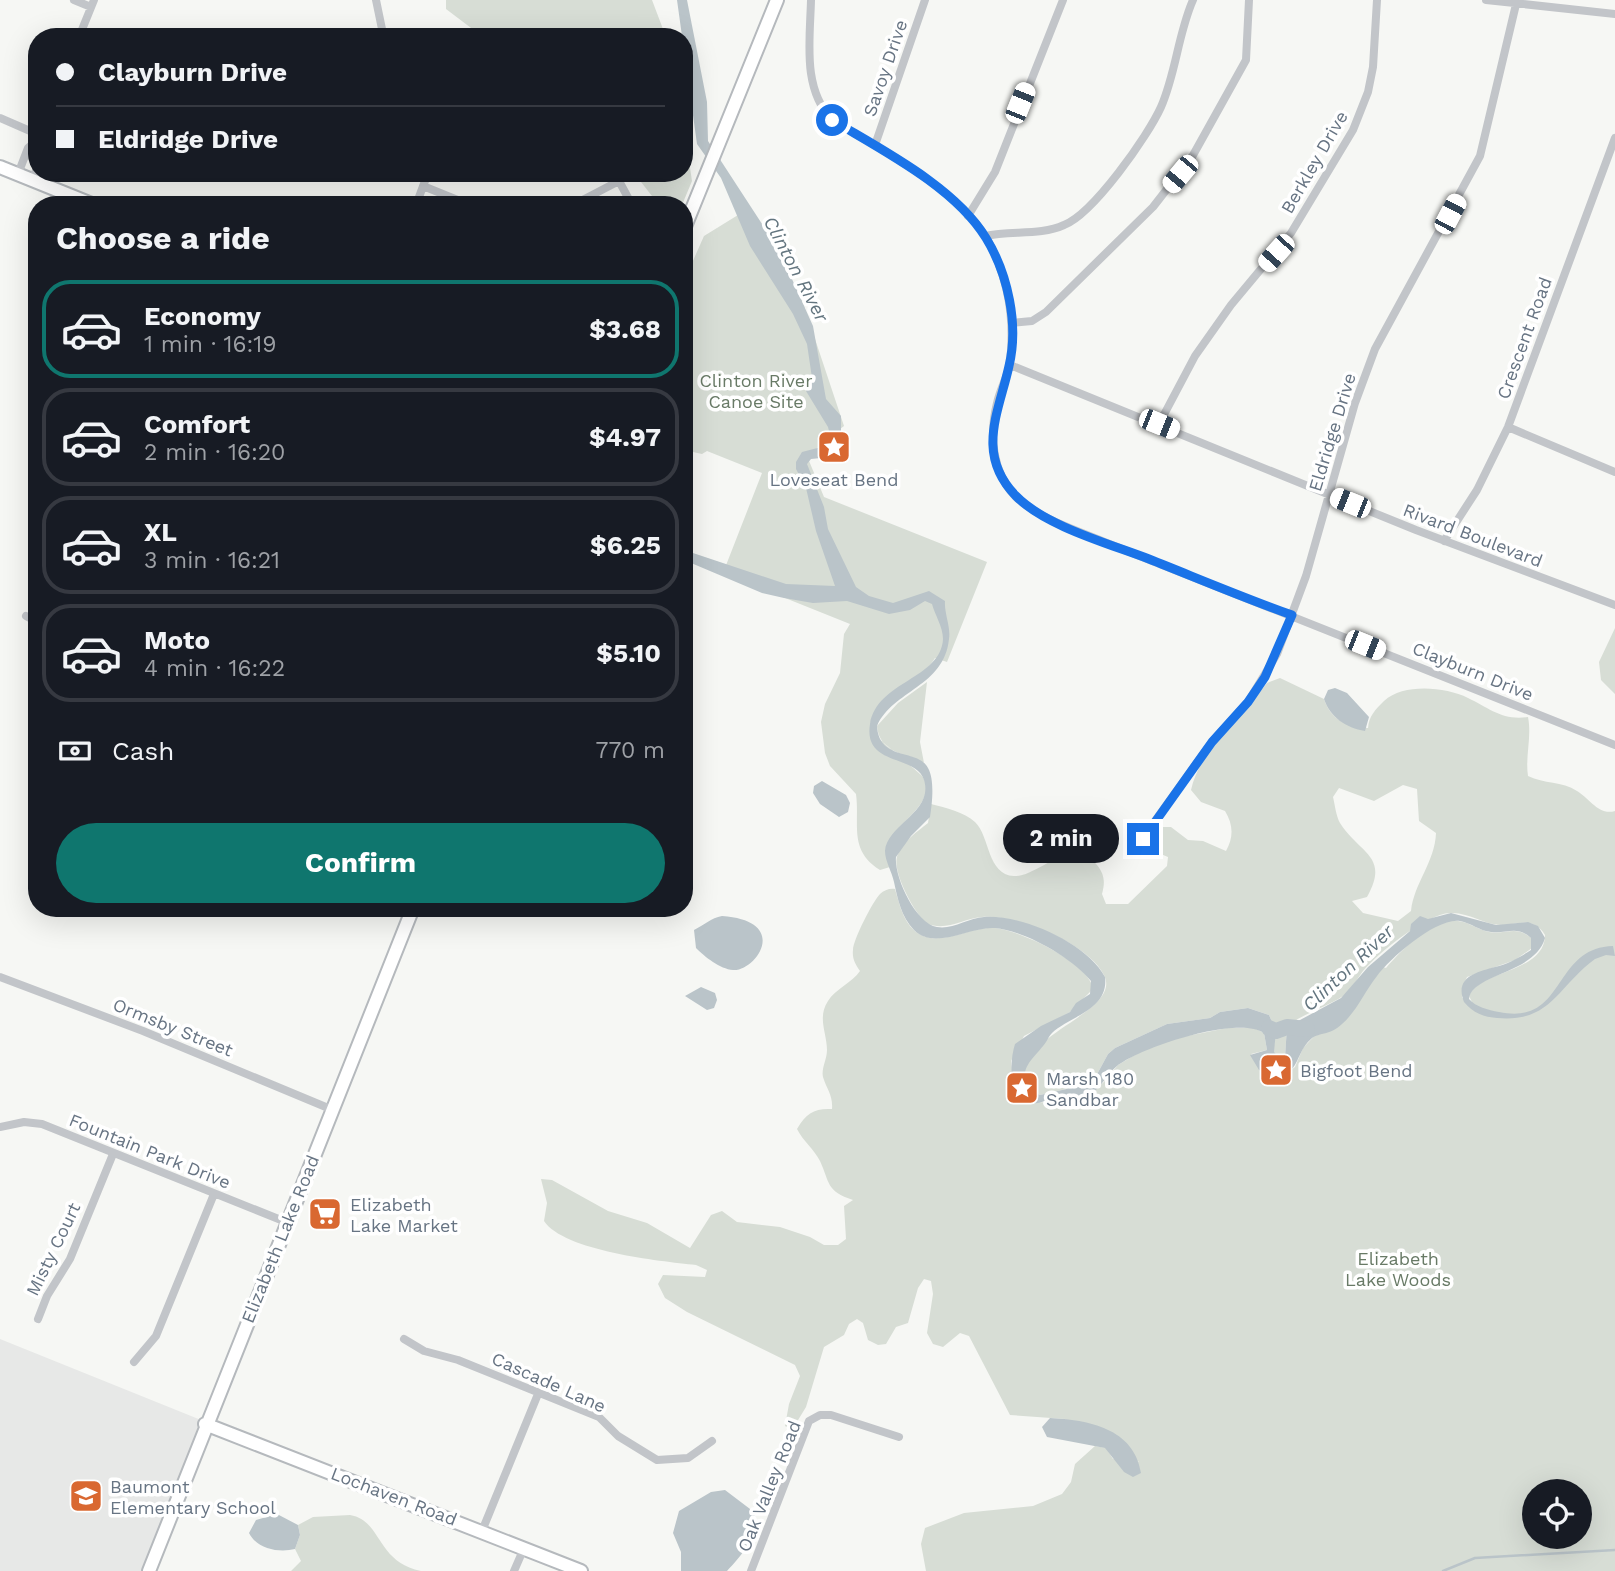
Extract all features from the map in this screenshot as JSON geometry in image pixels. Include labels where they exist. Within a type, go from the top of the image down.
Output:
[{"type":"street","points":[[74,0],[92,4],[83,28]]},
{"type":"street","points":[[376,0],[382,28]]},
{"type":"street","points":[[693,207],[777,0]]},
{"type":"street","name":"Clayburn Drive","points":[[811,0],[810,70],[815,94],[832,120],[876,145],[927,180],[968,216],[985,236],[1006,285],[1012,323],[1010,365],[997,401],[993,443],[1004,481],[1016,497],[1035,512],[1066,526],[1615,745]]},
{"type":"street","name":"Savoy Drive","points":[[876,145],[925,0]]},
{"type":"street","points":[[968,216],[995,172],[1063,0]]},
{"type":"street","points":[[985,236],[1005,231],[1047,230],[1065,225],[1096,200],[1161,107],[1180,35],[1193,0]]},
{"type":"street","points":[[1012,323],[1032,321],[1046,312],[1153,207],[1180,174],[1211,127],[1246,60],[1249,0]]},
{"type":"street","name":"Berkley Drive","points":[[1159,424],[1201,346],[1291,233],[1353,130],[1368,92],[1373,67],[1377,0]]},
{"type":"street","points":[[1486,0],[1615,14]]},
{"type":"street","name":"Eldridge Drive","points":[[1134,850],[1212,742],[1248,702],[1265,677],[1292,615],[1355,403],[1375,349],[1480,156],[1516,2]]},
{"type":"street","points":[[0,118],[28,130]]},
{"type":"street","name":"Crescent Road","points":[[1444,541],[1488,471],[1507,428],[1615,138]]},
{"type":"street","points":[[18,174],[28,148]]},
{"type":"street","points":[[0,167],[18,174],[28,174]]},
{"type":"street","points":[[49,182],[77,196]]},
{"type":"street","points":[[420,196],[425,182]]},
{"type":"street","points":[[590,196],[617,182]]},
{"type":"street","points":[[424,186],[448,196]]},
{"type":"street","name":"Rivard Boulevard","points":[[1010,365],[1444,541],[1615,605]]},
{"type":"street","points":[[1507,428],[1615,472]]},
{"type":"street","name":"Elizabeth Lake Road","points":[[149,1571],[205,1424],[409,917]]},
{"type":"street","name":"Ormsby Street","points":[[0,977],[143,1031],[333,1110]]},
{"type":"street","name":"Fountain Park Drive","points":[[0,1127],[24,1122],[42,1124],[286,1222]]},
{"type":"street","name":"Misty Court","points":[[38,1319],[47,1296],[70,1259],[113,1154]]},
{"type":"street","points":[[134,1362],[156,1336],[214,1194]]},
{"type":"street","name":"Cascade Lane","points":[[404,1339],[424,1351],[458,1360],[599,1417],[618,1436],[657,1460],[688,1458],[712,1441]]},
{"type":"street","points":[[482,1531],[538,1394]]},
{"type":"street","name":"Oak Valley Road","points":[[751,1571],[810,1421],[820,1415],[831,1415],[899,1437]]},
{"type":"street","name":"Lochaven Road","points":[[205,1424],[581,1571]]},
{"type":"street","points":[[514,1571],[524,1548]]},
{"type":"shaded area","points":[[677,0],[687,0],[692,28],[681,28]]},
{"type":"shaded area","points":[[693,31],[707,102],[708,141],[779,250],[813,326],[826,399],[841,416],[841,451],[831,457],[811,459],[807,464],[824,507],[828,529],[856,587],[869,596],[893,603],[929,591],[945,601],[949,639],[938,668],[894,704],[877,726],[884,745],[923,762],[932,779],[930,817],[911,836],[896,857],[902,886],[914,908],[929,924],[948,927],[984,917],[1016,920],[1069,942],[1084,953],[1105,977],[1105,988],[1095,1005],[1052,1033],[1029,1063],[1025,1074],[1028,1089],[1040,1095],[1084,1085],[1095,1078],[1108,1054],[1115,1048],[1167,1024],[1210,1018],[1220,1012],[1248,1008],[1269,1015],[1276,1031],[1274,1052],[1282,1061],[1285,1057],[1287,1027],[1341,998],[1368,967],[1410,931],[1411,924],[1420,916],[1428,919],[1451,913],[1496,925],[1528,922],[1538,926],[1545,938],[1539,950],[1517,967],[1480,984],[1472,991],[1469,999],[1472,1002],[1495,1011],[1521,1013],[1537,1008],[1549,998],[1579,959],[1593,950],[1613,946],[1615,956],[1606,955],[1595,959],[1552,1001],[1530,1015],[1515,1018],[1488,1017],[1475,1012],[1464,1002],[1462,987],[1465,981],[1531,950],[1531,938],[1521,932],[1491,932],[1464,922],[1450,921],[1427,932],[1392,959],[1347,1019],[1337,1028],[1310,1040],[1295,1065],[1281,1077],[1259,1070],[1250,1055],[1267,1050],[1264,1033],[1251,1028],[1233,1028],[1190,1036],[1146,1050],[1117,1066],[1093,1093],[1082,1099],[1036,1103],[1019,1095],[1012,1070],[1015,1044],[1041,1026],[1070,1012],[1076,1003],[1090,994],[1091,981],[1072,963],[1048,947],[1020,934],[985,928],[932,938],[922,936],[914,930],[903,913],[885,851],[893,833],[922,801],[924,780],[911,766],[882,754],[874,747],[870,738],[870,724],[875,710],[884,698],[932,663],[940,652],[943,635],[932,604],[925,601],[910,610],[889,614],[847,601],[813,603],[762,593],[693,564],[693,553],[786,584],[835,586],[816,531],[806,488],[796,469],[796,462],[802,452],[825,446],[831,439],[828,427],[806,391],[812,378],[807,344],[793,314],[750,246],[721,178],[697,144],[693,115]]},
{"type":"shaded area","points":[[1335,688],[1347,693],[1369,717],[1365,731],[1345,724],[1330,711],[1324,699],[1328,690]]},
{"type":"shaded area","points":[[822,781],[846,795],[850,803],[848,812],[839,817],[820,804],[813,793],[814,786]]},
{"type":"shaded area","points":[[722,916],[743,920],[756,927],[762,936],[758,955],[742,968],[733,970],[723,967],[696,948],[694,930]]},
{"type":"shaded area","points":[[701,987],[715,993],[717,1000],[714,1008],[707,1010],[685,996]]},
{"type":"shaded area","name":"Baumont Elementary School","points":[[0,1339],[201,1420],[142,1571],[0,1571]]},
{"type":"shaded area","points":[[1050,1418],[1094,1424],[1119,1436],[1137,1458],[1141,1473],[1133,1477],[1124,1472],[1105,1448],[1047,1437],[1042,1427]]},
{"type":"shaded area","points":[[725,1490],[754,1512],[754,1529],[748,1544],[727,1571],[681,1571],[681,1552],[673,1533],[679,1511],[711,1492]]},
{"type":"shaded area","points":[[277,1514],[298,1525],[300,1535],[295,1549],[282,1550],[263,1546],[249,1533],[256,1520]]},
{"type":"green space","points":[[446,0],[652,0],[663,28],[471,28],[446,9]]},
{"type":"green space","points":[[641,182],[692,182],[686,196],[652,196]]},
{"type":"green space","name":"Clinton River Canoe Site","points":[[738,215],[800,294],[844,426],[831,436],[829,444],[817,448],[807,456],[824,497],[987,562],[947,662],[935,658],[918,676],[887,697],[873,716],[870,730],[923,777],[926,789],[923,800],[891,840],[888,853],[890,867],[880,870],[863,854],[859,845],[856,794],[830,766],[825,753],[821,722],[825,704],[840,673],[844,634],[850,624],[723,573],[762,473],[707,451],[702,454],[693,452],[693,261],[704,236]]},
{"type":"green space","points":[[1615,628],[1615,694],[1601,680],[1599,662]]},
{"type":"green space","name":"Elizabeth Lake Woods","points":[[1280,678],[1324,699],[1331,712],[1341,721],[1368,728],[1373,713],[1392,695],[1413,689],[1448,691],[1504,715],[1528,717],[1528,776],[1571,788],[1599,809],[1615,811],[1615,1571],[926,1571],[921,1544],[925,1528],[964,1513],[1033,1506],[1062,1494],[1071,1482],[1075,1464],[1095,1446],[1106,1448],[1113,1459],[1139,1462],[1065,1419],[1010,1415],[969,1336],[960,1333],[943,1347],[933,1344],[927,1333],[933,1294],[931,1281],[924,1279],[918,1288],[908,1323],[896,1327],[886,1344],[878,1345],[868,1340],[863,1323],[857,1319],[849,1324],[844,1335],[824,1347],[806,1407],[792,1430],[785,1426],[789,1404],[800,1376],[795,1365],[687,1312],[665,1298],[658,1284],[663,1275],[705,1277],[707,1270],[696,1265],[591,1247],[571,1240],[544,1221],[547,1203],[541,1179],[552,1180],[608,1211],[647,1223],[690,1248],[711,1215],[722,1211],[737,1222],[780,1227],[810,1237],[824,1245],[838,1245],[846,1239],[844,1206],[853,1200],[833,1190],[818,1157],[797,1129],[812,1113],[821,1109],[832,1109],[831,1096],[823,1074],[827,1050],[823,1013],[831,997],[860,971],[853,956],[856,938],[877,898],[889,889],[895,889],[907,921],[921,935],[939,938],[986,928],[1006,930],[1052,950],[1080,969],[1089,979],[1093,989],[1070,1012],[1024,1036],[1011,1061],[1014,1086],[1024,1099],[1034,1103],[1082,1099],[1104,1082],[1118,1065],[1148,1047],[1227,1028],[1254,1028],[1264,1033],[1267,1050],[1251,1054],[1261,1070],[1282,1077],[1295,1067],[1303,1048],[1380,966],[1386,968],[1418,937],[1448,921],[1462,922],[1495,933],[1516,931],[1531,938],[1532,948],[1515,960],[1467,977],[1462,988],[1462,998],[1472,1002],[1469,996],[1475,987],[1524,964],[1535,957],[1542,947],[1545,935],[1541,929],[1531,924],[1502,925],[1464,914],[1440,915],[1416,927],[1391,945],[1370,963],[1343,996],[1287,1027],[1285,1057],[1282,1061],[1273,1052],[1276,1031],[1269,1015],[1248,1008],[1220,1012],[1210,1018],[1167,1024],[1115,1048],[1108,1054],[1095,1078],[1084,1085],[1040,1095],[1028,1089],[1025,1071],[1032,1054],[1046,1040],[1097,1002],[1105,989],[1104,975],[1096,963],[1067,942],[1013,920],[982,917],[947,926],[926,923],[915,910],[900,880],[896,861],[898,854],[911,837],[928,823],[931,804],[960,813],[975,822],[984,836],[994,862],[1005,874],[1023,875],[1066,855],[1077,854],[1087,857],[1102,872],[1102,894],[1106,904],[1128,904],[1167,866],[1168,857],[1156,852],[1150,841],[1159,827],[1171,827],[1188,840],[1203,841],[1226,851],[1232,831],[1225,811],[1201,802],[1191,790],[1203,760],[1267,683]],"holes":[[[1403,785],[1417,789],[1419,821],[1436,833],[1435,844],[1411,911],[1398,921],[1363,913],[1352,901],[1367,897],[1373,883],[1374,864],[1340,823],[1333,797],[1339,788],[1374,801]]]},
{"type":"green space","points":[[927,682],[920,742],[924,763],[888,747],[879,735],[877,726],[898,703]]},
{"type":"green space","points":[[350,1515],[360,1518],[368,1525],[395,1559],[421,1571],[291,1571],[301,1561],[295,1549],[300,1535],[298,1525],[313,1517]]},
{"type":"waterway","name":"Clinton River","points":[[1269,1028],[1276,1031],[1287,1027],[1307,1029]]},
{"type":"waterway","points":[[1443,1571],[1475,1558],[1615,1550]]},
{"type":"place","name":"Loveseat Bend","points":[[834,447]]},
{"type":"place","name":"Bigfoot Bend","points":[[1276,1070]]},
{"type":"place","name":"Marsh 180 Sandbar","points":[[1022,1088]]},
{"type":"place","name":"Elizabeth Lake Market","points":[[325,1214]]},
{"type":"place","name":"Baumont Elementary School","points":[[86,1496]]},
{"type":"route","points":[[832,120],[876,145],[927,180],[968,216],[985,236],[998,261],[1006,285],[1012,323],[1010,365],[997,401],[993,443],[996,463],[1004,481],[1016,497],[1035,512],[1084,533],[1292,615],[1265,677],[1248,702],[1212,742],[1143,839]]}]
